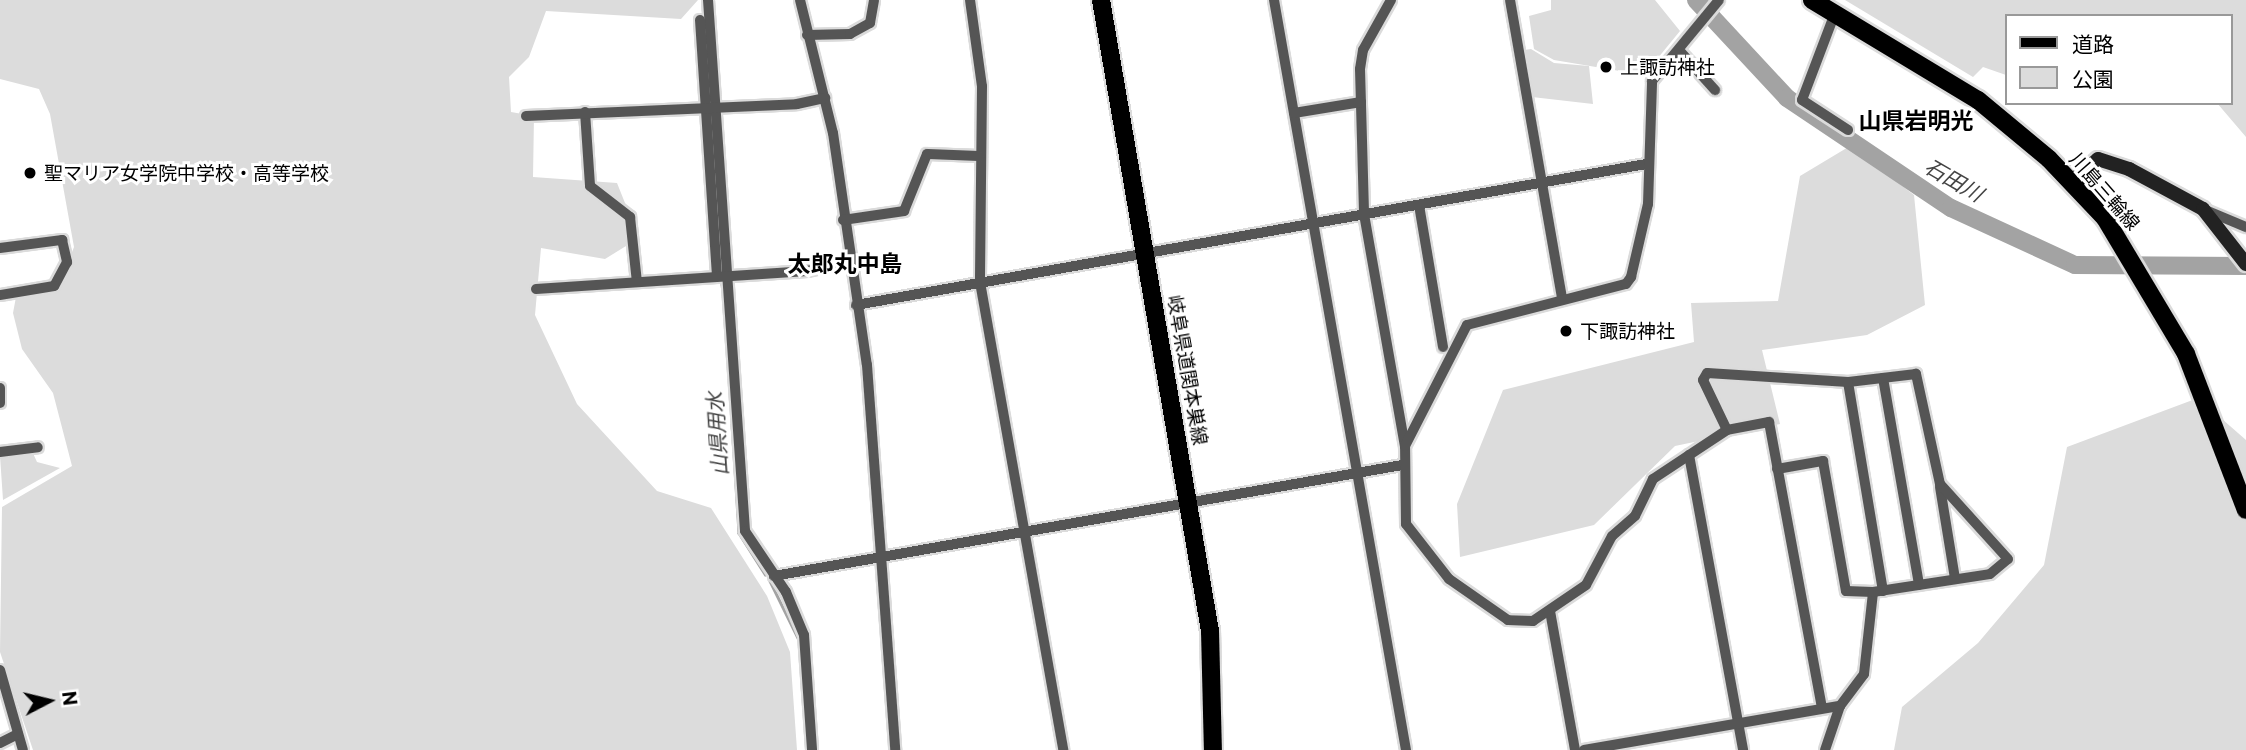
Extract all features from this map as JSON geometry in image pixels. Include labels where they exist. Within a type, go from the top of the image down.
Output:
[{"type":"main road","name":"岐阜県道関本巣線","points":[[1101,0],[1190,501],[1210,631],[1213,750]]},
{"type":"main road","name":"川島三輪線","points":[[1812,0],[1978,100],[2072,181],[2133,258],[2149,284],[2186,354],[2245,503]]},
{"type":"street","points":[[708,0],[710,104]]},
{"type":"street","points":[[800,0],[825,98],[856,305],[884,557],[895,750]]},
{"type":"street","points":[[807,35],[850,34],[870,23],[874,0]]},
{"type":"street","points":[[970,0],[982,86],[980,282],[1063,750]]},
{"type":"street","points":[[1274,0],[1406,750]]},
{"type":"street","points":[[1391,0],[1363,50],[1361,102],[1364,214],[1405,446]]},
{"type":"street","points":[[1510,0],[1562,298]]},
{"type":"street","points":[[1719,0],[1652,80],[1646,164],[1648,204],[1631,277],[1626,284],[1562,298],[1467,325],[1405,446],[1402,465],[1406,524],[1448,579],[1508,620],[1522,624],[1550,611],[1586,585],[1653,479],[1727,430],[1769,422],[1822,708]]},
{"type":"street","points":[[1835,13],[1802,100],[1848,130]]},
{"type":"street","points":[[700,20],[710,104],[745,531],[774,576],[808,649],[812,750]]},
{"type":"street","points":[[1679,50],[1715,90]]},
{"type":"street","points":[[526,116],[710,104],[797,104],[825,98]]},
{"type":"street","points":[[1294,113],[1361,102]]},
{"type":"street","points":[[585,112],[590,186],[630,216],[637,282]]},
{"type":"street","points":[[843,220],[904,211],[928,153],[980,156]]},
{"type":"street","points":[[2072,181],[2089,164],[2110,160],[2203,209],[2246,227]]},
{"type":"street","points":[[856,305],[1646,164]]},
{"type":"street","points":[[1419,205],[1443,347]]},
{"type":"street","points":[[2203,209],[2246,264]]},
{"type":"street","points":[[0,248],[62,240],[67,262],[54,286],[0,295]]},
{"type":"street","points":[[536,289],[722,276],[849,262]]},
{"type":"street","points":[[1727,430],[1703,380],[1707,373],[1848,382],[1916,374],[1940,484],[1955,579]]},
{"type":"street","points":[[1883,378],[1920,585]]},
{"type":"street","points":[[1825,750],[1840,706],[1864,674],[1878,592],[1848,382]]},
{"type":"street","points":[[0,388],[0,403]]},
{"type":"street","points":[[0,452],[38,447]]},
{"type":"street","points":[[1689,455],[1743,750]]},
{"type":"street","points":[[1777,469],[1823,461],[1846,591],[1878,592],[1990,574],[2008,559],[1940,484]]},
{"type":"street","points":[[774,576],[1402,465]]},
{"type":"street","points":[[1550,611],[1575,750]]},
{"type":"street","points":[[0,670],[23,750]]},
{"type":"street","points":[[1584,750],[1840,706]]},
{"type":"street","points":[[0,743],[18,734]]},
{"type":"green space","points":[[0,0],[698,0],[681,19],[546,11],[529,57],[509,77],[511,112],[534,116],[533,177],[617,183],[633,223],[626,246],[605,259],[541,248],[535,315],[577,404],[657,491],[711,508],[767,596],[790,652],[797,750],[33,750],[0,652],[2,507],[72,466],[53,393],[22,349],[13,313],[16,297],[58,289],[74,247],[50,114],[39,89],[0,79]]},
{"type":"green space","points":[[1551,0],[1655,0],[1680,31],[1644,75],[1554,60],[1534,49],[1529,16],[1551,10]]},
{"type":"green space","points":[[1845,0],[2246,0],[2246,137],[2219,105],[2232,105],[2232,14],[2004,14],[2004,74],[1983,67],[1973,77]]},
{"type":"green space","points":[[1531,49],[1554,63],[1589,66],[1593,104],[1532,97],[1524,50]]},
{"type":"green space","points":[[1850,146],[1914,195],[1925,305],[1867,335],[1762,350],[1780,424],[1675,446],[1594,525],[1460,557],[1457,504],[1503,390],[1694,342],[1691,303],[1778,301],[1800,176]]},
{"type":"green space","points":[[2198,398],[2246,440],[2246,750],[1894,750],[1902,707],[1978,643],[2044,565],[2067,447]]},
{"type":"green space","points":[[32,451],[37,462],[60,468],[3,500],[0,456]]},
{"type":"waterway","name":"石田川","points":[[1696,0],[1787,98],[1951,208],[2075,265],[2246,266]]},
{"type":"waterway","name":"山県用水","points":[[703,2],[704,17]]},
{"type":"waterway","name":"山県用水","points":[[722,284],[723,292]]},
{"type":"waterway","name":"山県用水","points":[[732,424],[739,533],[765,574]]},
{"type":"waterway","name":"山県用水","points":[[770,581],[800,642]]},
{"type":"place","name":"上諏訪神社","points":[[1606,67]]},
{"type":"place","name":"聖マリア女学院中学校・高等学校","points":[[30,173]]},
{"type":"place","name":"下諏訪神社","points":[[1566,331]]},
{"type":"district","name":"山県岩明光","points":[[1916,120]]},
{"type":"district","name":"太郎丸中島","points":[[845,263]]}]
